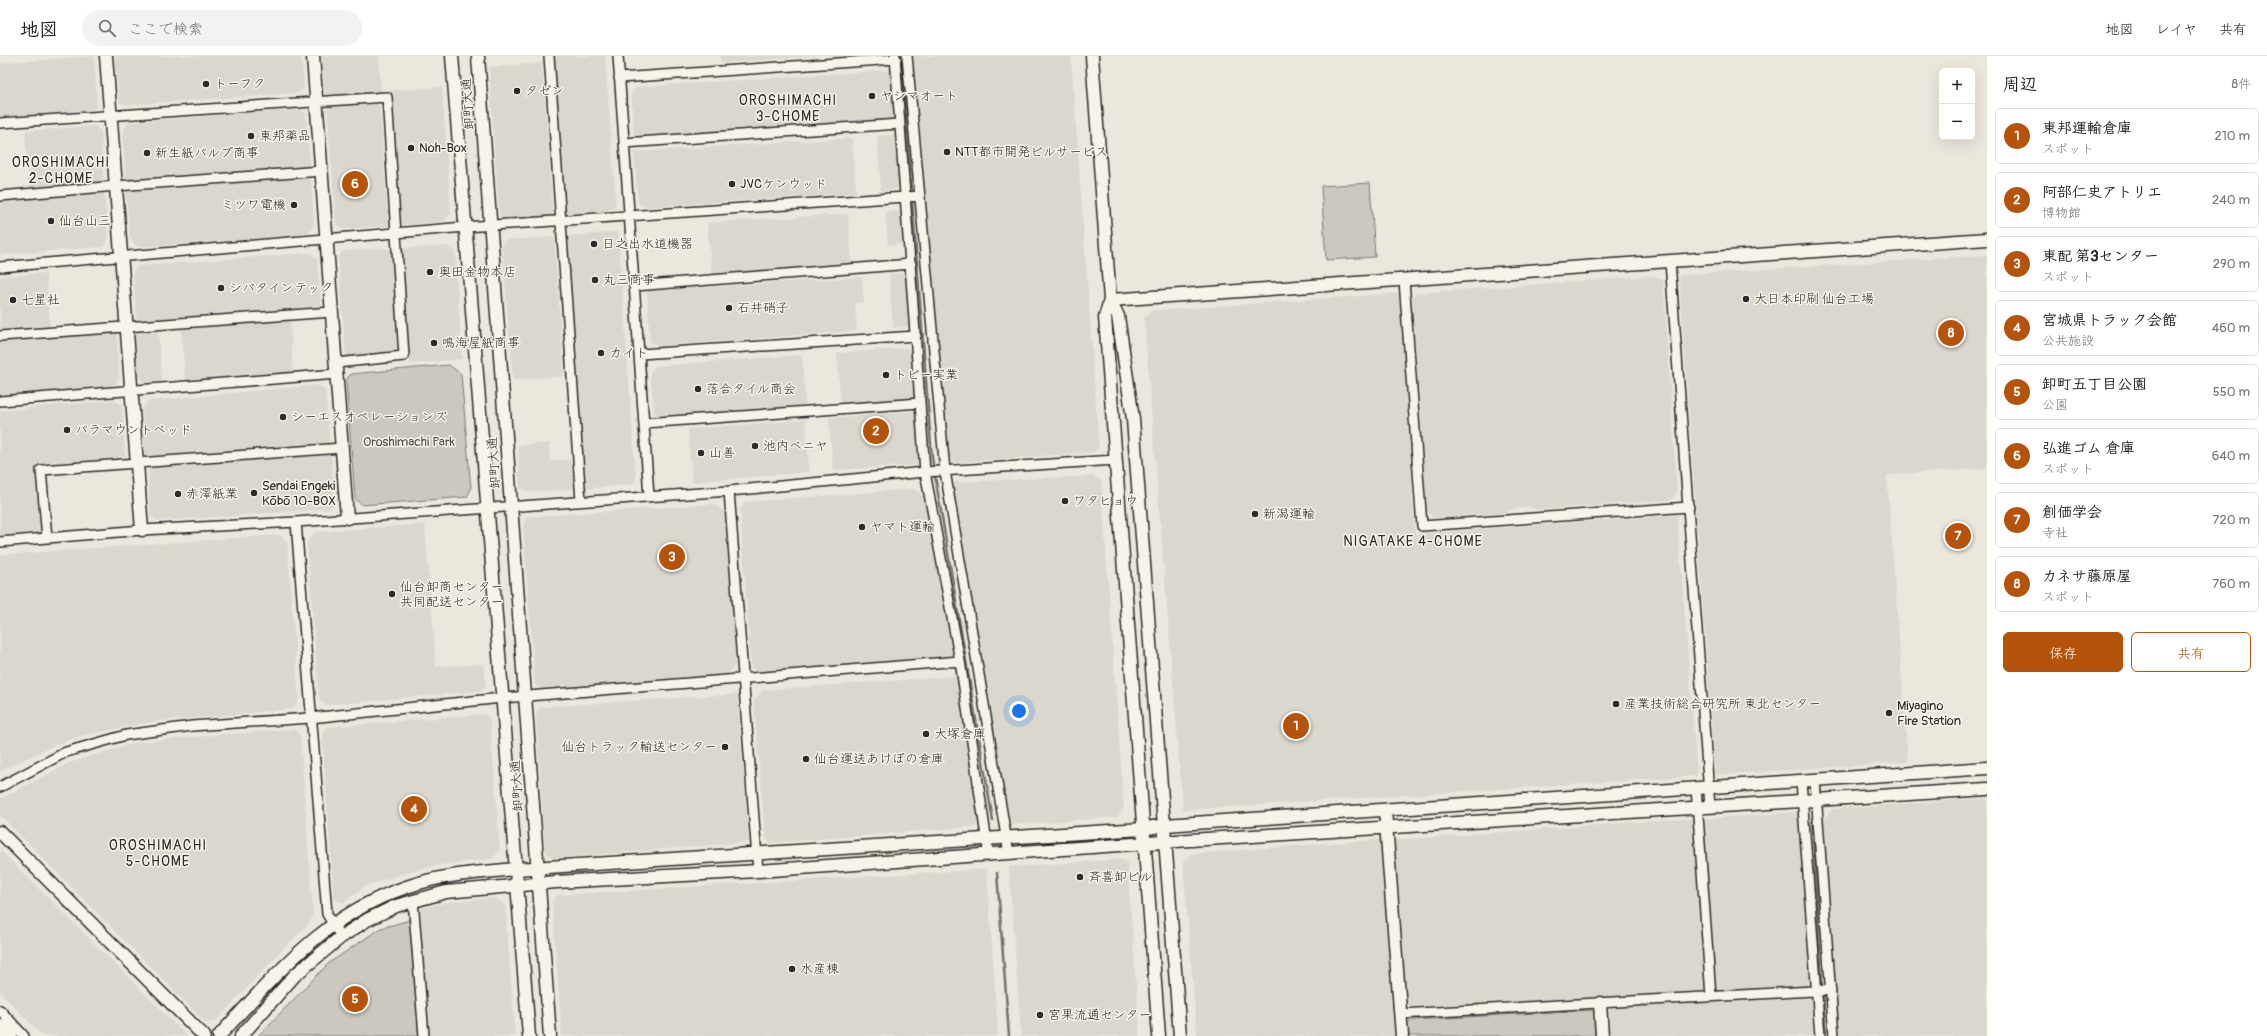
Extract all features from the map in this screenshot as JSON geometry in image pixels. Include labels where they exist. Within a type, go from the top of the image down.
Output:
[{"type":"highway","points":[[0,1027],[9,1036]]},
{"type":"street","points":[[106,56],[142,530]]},
{"type":"street","points":[[313,56],[347,518]]},
{"type":"street","points":[[452,56],[486,508],[529,1036]]},
{"type":"street","name":"卸町大通","points":[[478,56],[550,1036]]},
{"type":"street","points":[[549,56],[582,500]]},
{"type":"street","points":[[618,56],[649,496]]},
{"type":"street","points":[[907,56],[944,471],[1009,854]]},
{"type":"street","points":[[1092,56],[1110,300],[1105,317],[1142,829],[1159,1036]]},
{"type":"street","points":[[619,78],[895,58],[920,403],[928,472],[960,661],[990,856]]},
{"type":"street","points":[[0,123],[387,97],[404,356],[336,368],[132,391],[0,401]]},
{"type":"street","points":[[624,143],[899,124]]},
{"type":"street","points":[[0,196],[322,171]]},
{"type":"street","points":[[0,267],[326,237],[465,226],[920,196]]},
{"type":"street","points":[[1110,300],[1987,239]]},
{"type":"street","points":[[1670,261],[1689,507],[1702,788],[1697,807],[1711,996]]},
{"type":"street","points":[[634,286],[911,264]]},
{"type":"street","points":[[1404,280],[1422,526],[1689,507]]},
{"type":"street","points":[[1110,300],[1118,316],[1133,418],[1167,842],[1180,1036]]},
{"type":"street","points":[[0,336],[332,312]]},
{"type":"street","points":[[640,354],[916,336]]},
{"type":"street","points":[[644,423],[920,403]]},
{"type":"street","points":[[47,538],[41,470],[342,448]]},
{"type":"street","points":[[0,542],[142,530],[296,522],[582,500],[729,491],[928,472],[1116,460]]},
{"type":"street","points":[[729,491],[758,871]]},
{"type":"street","points":[[296,522],[310,718],[327,914],[341,937]]},
{"type":"street","points":[[0,787],[66,752],[126,735],[192,726],[310,718],[502,698],[960,661]]},
{"type":"street","points":[[219,1036],[282,967],[332,924],[360,906],[420,882],[443,877],[516,869],[1142,829],[1165,825],[1987,768]]},
{"type":"street","points":[[1816,780],[1834,1036]]},
{"type":"street","points":[[1801,781],[1820,1036]]},
{"type":"street","points":[[1702,788],[1710,807]]},
{"type":"street","points":[[241,1036],[295,975],[341,937],[367,920],[413,900],[446,892],[517,885],[990,856],[1167,842],[1987,789]]},
{"type":"street","points":[[1385,810],[1402,1036]]},
{"type":"street","points":[[0,832],[204,1036]]},
{"type":"street","points":[[413,900],[424,1036]]},
{"type":"street","points":[[1400,1014],[1831,990]]},
{"type":"street","points":[[1600,1003],[1602,1036]]},
{"type":"street","points":[[0,1010],[24,1036]]},
{"type":"shaded area","points":[[94,56],[97,105],[91,111],[0,117],[0,63]]},
{"type":"shaded area","points":[[115,56],[301,56],[304,87],[298,93],[126,105],[119,102]]},
{"type":"shaded area","points":[[321,56],[379,56],[381,94],[325,98]]},
{"type":"shaded area","points":[[553,56],[605,56],[616,203],[612,210],[565,214]]},
{"type":"shaded area","points":[[720,56],[820,56],[721,63]]},
{"type":"shaded area","points":[[913,56],[1071,56],[1099,447],[1094,452],[952,463],[946,458]]},
{"type":"shaded area","points":[[542,63],[553,216],[505,221],[499,213],[489,67]]},
{"type":"shaded area","points":[[891,70],[895,122],[634,141],[631,94],[637,87]]},
{"type":"shaded area","points":[[442,87],[451,214],[443,222],[400,225],[390,91]]},
{"type":"shaded area","points":[[375,102],[380,107],[388,226],[344,229],[336,224],[327,106]]},
{"type":"shaded area","points":[[301,109],[306,114],[310,168],[126,180],[122,132],[129,122]]},
{"type":"shaded area","points":[[94,126],[101,131],[104,182],[29,188],[25,131]]},
{"type":"shaded area","points":[[895,135],[899,185],[894,190],[881,191],[877,136]]},
{"type":"shaded area","points":[[852,138],[856,193],[645,207],[638,203],[634,152]]},
{"type":"shaded area","points":[[311,177],[314,225],[306,235],[138,247],[130,240],[126,192]]},
{"type":"shaded area","points":[[104,192],[108,241],[102,247],[0,255],[0,201]]},
{"type":"shaded area","points":[[898,211],[902,213],[904,244],[888,245],[885,212]]},
{"type":"shaded area","points":[[848,214],[852,267],[712,277],[707,223]]},
{"type":"shaded area","points":[[618,232],[636,480],[633,484],[584,489],[568,236]]},
{"type":"shaded area","points":[[554,237],[564,376],[513,380],[502,245],[505,240]]},
{"type":"shaded area","points":[[447,246],[455,252],[462,359],[410,364],[402,249]]},
{"type":"shaded area","points":[[387,248],[392,252],[400,345],[391,354],[346,358],[338,257],[343,251]]},
{"type":"shaded area","points":[[310,253],[317,259],[321,307],[137,320],[133,273],[138,266]]},
{"type":"shaded area","points":[[1987,255],[1987,468],[1887,475],[1908,762],[1715,775],[1679,275]]},
{"type":"shaded area","points":[[46,273],[50,328],[0,331],[0,276]]},
{"type":"shaded area","points":[[908,273],[911,322],[908,326],[893,328],[889,274]]},
{"type":"shaded area","points":[[1652,276],[1663,279],[1677,493],[1671,500],[1537,510],[1530,507],[1512,509],[1506,513],[1434,518],[1427,512],[1412,298],[1416,293]]},
{"type":"shaded area","points":[[862,277],[864,302],[855,303],[857,331],[659,346],[650,342],[647,291]]},
{"type":"shaded area","points":[[1400,293],[1415,534],[1677,515],[1697,776],[1183,810],[1144,318],[1151,311]]},
{"type":"shaded area","points":[[290,320],[293,374],[185,379],[181,329]]},
{"type":"shaded area","points":[[117,331],[119,379],[112,386],[0,396],[0,340]]},
{"type":"shaded area","points":[[158,331],[162,381],[145,383],[139,378],[135,332]]},
{"type":"shaded area","points":[[909,348],[913,351],[917,400],[841,406],[837,353]]},
{"type":"shaded area","points":[[802,355],[806,409],[655,420],[650,373],[656,366]]},
{"type":"shaded area","points":[[318,385],[325,390],[330,445],[145,456],[142,409],[148,401]]},
{"type":"shaded area","points":[[114,400],[122,405],[125,457],[37,464],[42,533],[0,536],[0,411]]},
{"type":"shaded area","points":[[917,411],[921,458],[916,465],[833,470],[829,418]]},
{"type":"shaded area","points":[[806,420],[809,472],[692,482],[688,429]]},
{"type":"shaded area","points":[[549,443],[550,461],[571,459],[573,489],[527,492],[520,487],[518,445]]},
{"type":"shaded area","points":[[331,453],[334,503],[330,509],[158,521],[150,515],[148,467]]},
{"type":"shaded area","points":[[1093,476],[1101,480],[1124,809],[1117,817],[1013,825],[1008,819],[950,490],[954,482]]},
{"type":"shaded area","points":[[914,489],[924,497],[953,654],[952,659],[761,674],[751,667],[740,509],[745,502]]},
{"type":"shaded area","points":[[714,504],[726,514],[736,664],[726,675],[541,690],[535,684],[523,525],[527,517]]},
{"type":"shaded area","points":[[425,524],[436,667],[484,664],[486,688],[481,691],[325,705],[319,698],[307,542],[315,532]]},
{"type":"shaded area","points":[[280,535],[287,541],[299,700],[293,709],[150,722],[81,736],[55,745],[0,771],[0,555]]},
{"type":"shaded area","points":[[958,676],[981,826],[770,843],[765,835],[754,700],[763,690]]},
{"type":"shaded area","points":[[737,694],[749,842],[557,858],[554,860],[545,850],[536,714],[541,707]]},
{"type":"shaded area","points":[[485,714],[490,720],[500,849],[492,859],[446,864],[411,871],[366,886],[343,903],[334,899],[322,733],[328,727]]},
{"type":"shaded area","points":[[294,729],[300,735],[313,914],[309,924],[282,950],[215,1022],[206,1023],[0,815],[0,799],[69,763],[134,743]]},
{"type":"shaded area","points":[[1987,798],[1987,1036],[1839,1036],[1824,819],[1832,809]]},
{"type":"shaded area","points":[[1799,812],[1810,986],[1714,991],[1701,819]]},
{"type":"shaded area","points":[[1695,818],[1706,991],[1412,1007],[1403,1001],[1392,840]]},
{"type":"shaded area","points":[[1384,839],[1398,1036],[1197,1036],[1183,862],[1191,854]]},
{"type":"shaded area","points":[[0,850],[187,1036],[43,1036],[0,992]]},
{"type":"shaded area","points":[[1123,859],[1127,862],[1140,1036],[1021,1036],[1009,867]]},
{"type":"shaded area","points":[[987,869],[998,1036],[562,1036],[552,901],[558,895]]},
{"type":"shaded area","points":[[495,898],[505,905],[515,1036],[428,1036],[418,909],[448,902]]},
{"type":"shaded area","points":[[1811,997],[1813,1036],[1607,1036],[1605,1015],[1612,1007]]},
{"type":"green space","points":[[1370,183],[1375,257],[1326,260],[1321,186]]},
{"type":"green space","name":"Oroshimachi Park","points":[[449,365],[461,374],[471,489],[467,497],[362,505],[355,499],[346,380],[351,374]]},
{"type":"green space","points":[[410,920],[419,1036],[258,1036],[329,963],[381,928]]},
{"type":"green space","points":[[1591,1010],[1596,1014],[1598,1036],[1406,1036],[1406,1026],[1412,1020]]},
{"type":"waterway","points":[[901,56],[932,458],[993,821]]},
{"type":"waterway","points":[[1812,822],[1822,983]]},
{"type":"waterway","points":[[997,873],[1009,1036]]},
{"type":"waterway","points":[[1823,996],[1826,1036]]},
{"type":"place","name":"トーフク","points":[[206,84]]},
{"type":"place","name":"タゼン","points":[[517,91]]},
{"type":"place","name":"ヤシマオート","points":[[872,96]]},
{"type":"place","name":"東邦薬品","points":[[251,136]]},
{"type":"place","name":"Noh-Box","points":[[411,148]]},
{"type":"place","name":"NTT都市開発ビルサービス","points":[[947,152]]},
{"type":"place","name":"新生紙パルプ商事","points":[[147,153]]},
{"type":"place","name":"弘進ゴム 倉庫","points":[[355,184]]},
{"type":"place","name":"JVCケンウッド","points":[[732,184]]},
{"type":"place","name":"ミツワ電機","points":[[294,205]]},
{"type":"place","name":"仙台山三","points":[[51,221]]},
{"type":"place","name":"日之出水道機器","points":[[594,244]]},
{"type":"place","name":"奥田金物本店","points":[[430,272]]},
{"type":"place","name":"丸三商事","points":[[595,280]]},
{"type":"place","name":"シバタインテック","points":[[221,288]]},
{"type":"place","name":"大日本印刷 仙台工場","points":[[1746,299]]},
{"type":"place","name":"七星社","points":[[13,300]]},
{"type":"place","name":"石井硝子","points":[[729,308]]},
{"type":"place","name":"カネサ藤原屋","points":[[1951,333]]},
{"type":"place","name":"鳴海屋紙商事","points":[[434,343]]},
{"type":"place","name":"カイト","points":[[601,353]]},
{"type":"place","name":"トビー実業","points":[[886,375]]},
{"type":"place","name":"落合タイル商会","points":[[698,389]]},
{"type":"place","name":"シーエスオペレーションズ","points":[[283,417]]},
{"type":"place","name":"パラマウントベッド","points":[[67,430]]},
{"type":"place","name":"阿部仁史アトリエ","points":[[876,431]]},
{"type":"place","name":"池内ベニヤ","points":[[755,446]]},
{"type":"place","name":"山善","points":[[701,453]]},
{"type":"place","name":"Sendai Engeki Kōbō 10-BOX","points":[[254,493]]},
{"type":"place","name":"赤澤紙業","points":[[178,494]]},
{"type":"place","name":"ワタヒョウ","points":[[1065,501]]},
{"type":"place","name":"新潟運輸","points":[[1255,514]]},
{"type":"place","name":"ヤマト運輸","points":[[862,527]]},
{"type":"place","name":"創価学会","points":[[1958,536]]},
{"type":"place","name":"東配 第3センター","points":[[672,557]]},
{"type":"place","name":"仙台卸商センター 共同配送センター","points":[[392,594]]},
{"type":"place","name":"産業技術総合研究所 東北センター","points":[[1616,704]]},
{"type":"place","name":"Miyagino Fire Station","points":[[1889,713]]},
{"type":"place","name":"東邦運輸倉庫","points":[[1296,726]]},
{"type":"place","name":"大塚倉庫","points":[[926,734]]},
{"type":"place","name":"仙台トラック輸送センター","points":[[725,747]]},
{"type":"place","name":"仙台運送あけぼの倉庫","points":[[806,759]]},
{"type":"place","name":"宮城県トラック会館","points":[[414,809]]},
{"type":"place","name":"斉喜卸ビル","points":[[1080,877]]},
{"type":"place","name":"水産棟","points":[[792,969]]},
{"type":"place","name":"卸町五丁目公園","points":[[355,999]]},
{"type":"place","name":"宮果流通センター","points":[[1040,1015]]},
{"type":"district","name":"OROSHIMACHI 3-CHOME","points":[[788,108]]},
{"type":"district","name":"OROSHIMACHI 2-CHOME","points":[[61,170]]},
{"type":"district","name":"NIGATAKE 4-CHOME","points":[[1413,541]]},
{"type":"district","name":"OROSHIMACHI 5-CHOME","points":[[158,854]]}]
